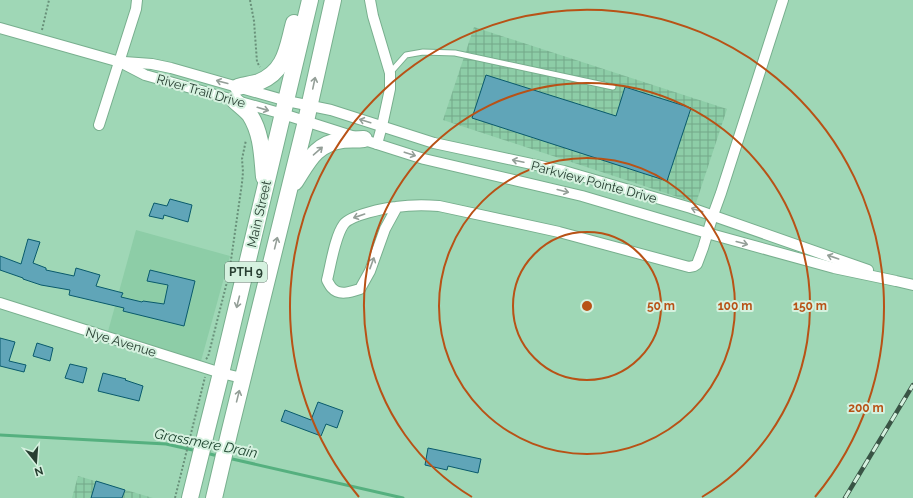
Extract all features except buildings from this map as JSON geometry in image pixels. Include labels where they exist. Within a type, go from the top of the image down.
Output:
[{"type":"main road","points":[[265,192],[261,145],[258,130],[236,93],[270,76],[278,69],[284,60],[296,15],[309,0]]},
{"type":"main road","name":"Main Street","points":[[190,498],[189,470],[214,371],[265,192],[309,0]]},
{"type":"main road","name":"Main Street","points":[[214,498],[242,378],[306,121],[332,0]]},
{"type":"main road","points":[[288,194],[311,158],[318,150],[326,145],[343,140],[370,141]]},
{"type":"street","points":[[99,125],[120,62],[138,0]]},
{"type":"street","points":[[370,0],[372,16],[390,74],[390,89],[382,126],[370,141]]},
{"type":"street","points":[[397,207],[385,229],[370,271],[360,289],[339,293],[332,288],[327,280],[339,233],[345,222],[356,216],[397,207],[422,205],[440,206],[559,232],[689,267],[694,266],[697,264],[703,248],[783,0]]},
{"type":"street","name":"River Trail Drive","points":[[0,28],[120,62],[146,75],[236,93],[285,107]]},
{"type":"street","name":"River Trail Drive","points":[[120,62],[152,64],[236,93],[285,107]]},
{"type":"street","name":"Parkview Pointe Drive","points":[[285,107],[309,105],[331,110],[434,143],[564,171],[713,215],[896,281]]},
{"type":"street","name":"Parkview Pointe Drive","points":[[285,107],[306,121],[424,159],[582,196],[707,233],[834,268],[913,285]]},
{"type":"street","name":"Nye Avenue","points":[[0,303],[214,371],[242,378]]},
{"type":"lane","points":[[390,74],[406,55],[423,52],[455,53],[613,88]]},
{"type":"path","points":[[40,39],[49,0]]},
{"type":"path","points":[[250,0],[254,21],[257,62],[270,76]]},
{"type":"path","points":[[175,498],[189,470],[214,371],[206,359],[208,357],[229,274],[242,183],[242,159],[248,134],[258,130]]},
{"type":"shaded area","points":[[474,27],[727,109],[696,203],[443,120]]},
{"type":"shaded area","points":[[136,230],[230,256],[201,361],[107,335]]},
{"type":"shaded area","points":[[78,476],[153,498],[72,498]]},
{"type":"waterway","name":"Grassmere Drain","points":[[0,435],[166,444],[197,451]]},
{"type":"waterway","name":"Grassmere Drain","points":[[206,453],[218,456]]},
{"type":"waterway","name":"Grassmere Drain","points":[[228,458],[403,498]]},
{"type":"railway","points":[[845,498],[913,385]]}]
